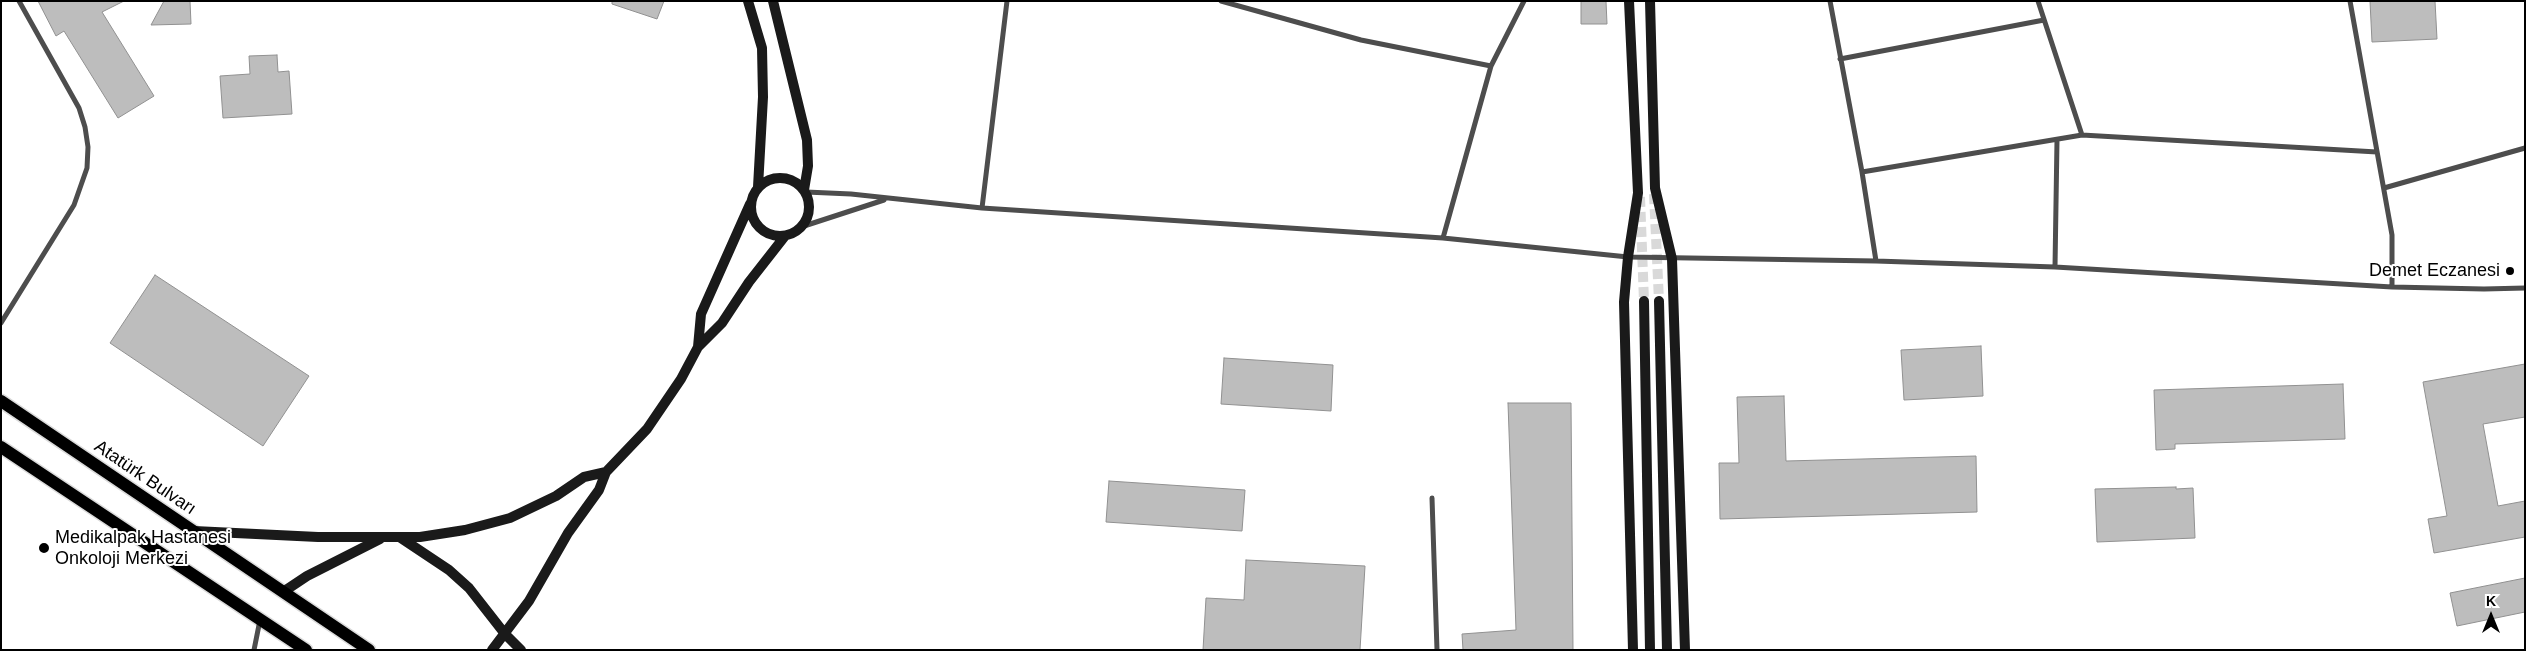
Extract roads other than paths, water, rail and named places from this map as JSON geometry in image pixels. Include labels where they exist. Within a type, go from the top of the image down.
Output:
[{"type":"main road","points":[[698,347],[701,314],[758,186],[763,97],[762,48],[748,1]]},
{"type":"main road","points":[[492,650],[529,601],[568,533],[598,490],[606,472],[647,429],[681,379],[698,347],[722,323],[749,282],[785,236],[801,227],[809,210],[805,191],[808,166],[807,140],[772,1]]},
{"type":"main road","points":[[1629,1],[1638,193],[1628,257],[1624,311],[1633,650]]},
{"type":"main road","points":[[1650,1],[1655,188],[1672,259],[1685,650]]},
{"type":"main road","points":[[758,186],[765,181],[783,177],[792,180],[805,191]]},
{"type":"main road","points":[[750,203],[750,212],[759,228],[776,236],[785,236]]},
{"type":"main road","points":[[1659,300],[1667,650]]},
{"type":"main road","points":[[1644,301],[1650,650]]},
{"type":"main road","name":"Atatürk Bulvarı","points":[[1,401],[369,650]]},
{"type":"main road","points":[[1,447],[306,650]]},
{"type":"main road","points":[[193,531],[401,538],[465,530],[510,518],[556,496],[584,476],[606,472]]},
{"type":"main road","points":[[283,592],[307,576],[381,538]]},
{"type":"main road","points":[[401,538],[441,564],[470,588],[505,634],[521,650]]},
{"type":"street","points":[[1,323],[74,205],[81,190],[88,154],[85,127],[79,108],[19,1]]},
{"type":"street","points":[[982,208],[1007,1]]},
{"type":"street","points":[[1221,1],[1360,40],[1491,66]]},
{"type":"street","points":[[1443,238],[1491,66],[1524,1]]},
{"type":"street","points":[[1830,1],[1862,172],[1876,261]]},
{"type":"street","points":[[2038,1],[2082,135]]},
{"type":"street","points":[[2350,1],[2392,235],[2392,287]]},
{"type":"street","points":[[1840,59],[2044,20]]},
{"type":"street","points":[[1862,172],[2082,135],[2377,152]]},
{"type":"street","points":[[2055,268],[2057,140]]},
{"type":"street","points":[[2384,188],[2525,148]]},
{"type":"street","points":[[805,191],[982,208],[1443,238],[1628,257],[1876,261],[2055,268],[2392,287],[2484,290],[2525,288]]},
{"type":"street","points":[[801,227],[887,199]]},
{"type":"street","points":[[1432,498],[1437,650]]},
{"type":"street","points":[[254,650],[260,619]]},
{"type":"tunnel","points":[[1654,194],[1659,301]]},
{"type":"tunnel","points":[[1640,197],[1644,301]]},
{"type":"place","name":"Demet Eczanesi","points":[[2510,271]]},
{"type":"place","name":"Medikalpak Hastanesi Onkoloji Merkezi","points":[[44,548]]}]
